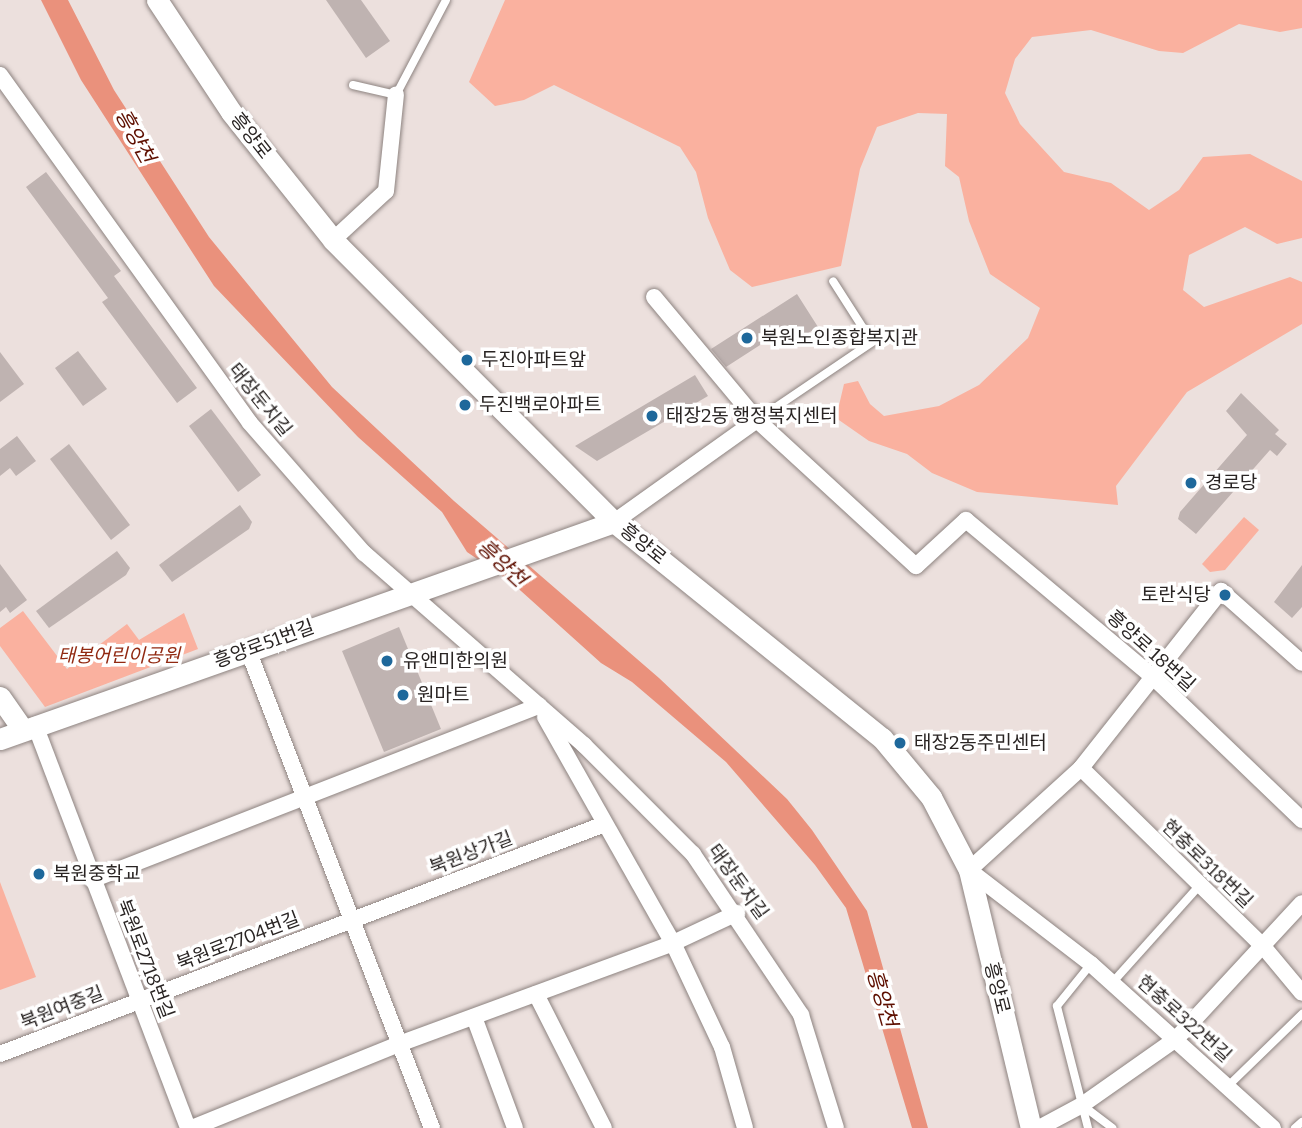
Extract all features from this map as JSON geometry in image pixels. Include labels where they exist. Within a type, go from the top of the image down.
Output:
[{"type":"street","name":"흥양로","points":[[157,0],[231,112],[333,240],[614,522],[882,738],[931,797],[968,870],[1031,1128]]},
{"type":"street","name":"태장둔치길","points":[[0,75],[250,423],[364,553],[419,589],[694,854],[737,913],[801,1014],[836,1128]]},
{"type":"street","points":[[333,240],[386,191],[396,95]]},
{"type":"street","points":[[614,522],[757,420],[654,297]]},
{"type":"street","name":"흥양로 18번길","points":[[757,420],[916,566],[966,520],[1154,678],[1302,821]]},
{"type":"street","name":"흥양로51번길","points":[[0,739],[614,522]]},
{"type":"street","points":[[968,870],[1081,768],[1221,591],[1302,663]]},
{"type":"street","points":[[248,650],[432,1128]]},
{"type":"street","points":[[0,696],[29,727]]},
{"type":"street","points":[[92,880],[302,794],[539,706],[673,943],[722,1047],[745,1128]]},
{"type":"street","name":"북원로2718번길","points":[[29,727],[190,1128]]},
{"type":"street","name":"현충로318번길","points":[[1081,768],[1198,887],[1262,945],[1302,993]]},
{"type":"street","name":"북원상가길","points":[[352,920],[605,824]]},
{"type":"street","name":"현충로322번길","points":[[968,870],[1091,964],[1273,1128]]},
{"type":"street","points":[[1039,1128],[1083,1105],[1176,1039],[1302,903]]},
{"type":"street","points":[[190,1128],[399,1044],[673,943],[737,913]]},
{"type":"street","name":"북원로2704번길","points":[[139,1002],[352,920]]},
{"type":"street","points":[[537,994],[604,1128]]},
{"type":"street","name":"북원여중길","points":[[0,1054],[139,1002]]},
{"type":"street","points":[[474,1017],[515,1128]]},
{"type":"lane","points":[[354,85],[396,95],[442,2]]},
{"type":"lane","points":[[757,420],[872,342],[833,281]]},
{"type":"lane","name":"현충로322번길","points":[[1112,983],[1198,887]]},
{"type":"lane","points":[[1088,1128],[1057,1006],[1091,964]]},
{"type":"lane","name":"현충로322번길","points":[[1227,1087],[1302,1014]]},
{"type":"lane","points":[[1083,1105],[1112,1128]]},
{"type":"lane","points":[[1295,1128],[1302,1122]]},
{"type":"green space","points":[[505,0],[1302,0],[1302,28],[1280,32],[1239,24],[1183,53],[1159,51],[1091,30],[1032,37],[1015,59],[1005,93],[1020,124],[1064,172],[1111,183],[1149,210],[1179,190],[1203,157],[1250,154],[1302,181],[1302,238],[1277,244],[1245,227],[1189,255],[1183,290],[1204,307],[1290,277],[1302,282],[1302,324],[1187,392],[1116,486],[1118,505],[977,492],[932,473],[907,454],[869,441],[836,418],[844,384],[858,381],[870,404],[884,416],[939,406],[979,385],[1028,338],[1040,308],[990,274],[969,221],[959,177],[945,166],[947,114],[918,113],[877,127],[860,169],[841,266],[752,287],[730,270],[708,218],[696,172],[680,147],[554,85],[524,100],[495,106],[469,82]]},
{"type":"green space","points":[[1244,517],[1259,530],[1225,570],[1210,572],[1202,564]]},
{"type":"green space","name":"태봉어린이공원","points":[[23,611],[67,669],[127,624],[139,640],[184,613],[198,649],[45,707],[0,646],[0,628]]},
{"type":"green space","points":[[0,882],[36,977],[0,990]]},
{"type":"water","name":"흥양천","points":[[41,0],[68,0],[114,90],[209,237],[332,387],[454,501],[659,678],[787,799],[812,830],[867,911],[928,1128],[912,1128],[846,908],[815,865],[726,762],[632,682],[601,663],[511,582],[467,552],[442,512],[358,437],[214,286],[81,80]]},
{"type":"building","points":[[326,0],[361,0],[390,41],[366,58]]},
{"type":"building","points":[[46,172],[121,271],[114,276],[197,388],[177,403],[102,302],[108,298],[26,187]]},
{"type":"building","points":[[797,294],[818,327],[787,346],[779,333],[726,367],[711,349]]},
{"type":"building","points":[[78,351],[107,389],[83,406],[55,368]]},
{"type":"building","points":[[0,352],[24,384],[0,402]]},
{"type":"building","points":[[695,375],[708,396],[597,461],[575,446]]},
{"type":"building","points":[[1241,393],[1279,430],[1275,434],[1287,444],[1277,456],[1270,450],[1196,534],[1178,519],[1180,512],[1247,435],[1226,411]]},
{"type":"building","points":[[211,409],[261,475],[238,492],[189,426]]},
{"type":"building","points":[[17,436],[36,461],[16,476],[10,468],[0,476],[0,449]]},
{"type":"building","points":[[69,444],[130,525],[111,540],[50,459]]},
{"type":"building","points":[[240,505],[252,522],[249,529],[172,582],[159,565]]},
{"type":"building","points":[[117,551],[130,568],[126,575],[49,628],[36,611]]},
{"type":"building","points":[[0,564],[27,600],[10,613],[6,607],[0,612]]},
{"type":"building","points":[[1302,565],[1302,607],[1292,618],[1274,602]]},
{"type":"building","points":[[399,627],[441,729],[384,752],[342,651]]},
{"type":"place","name":"북원노인종합복지관","points":[[747,338]]},
{"type":"place","name":"두진아파트앞","points":[[467,360]]},
{"type":"place","name":"두진백로아파트","points":[[465,405]]},
{"type":"place","name":"태장2동 행정복지센터","points":[[652,416]]},
{"type":"place","name":"경로당","points":[[1191,483]]},
{"type":"place","name":"토란식당","points":[[1225,595]]},
{"type":"place","name":"유앤미한의원","points":[[387,661]]},
{"type":"place","name":"원마트","points":[[403,695]]},
{"type":"place","name":"태장2동주민센터","points":[[900,743]]},
{"type":"place","name":"북원중학교","points":[[39,874]]}]
